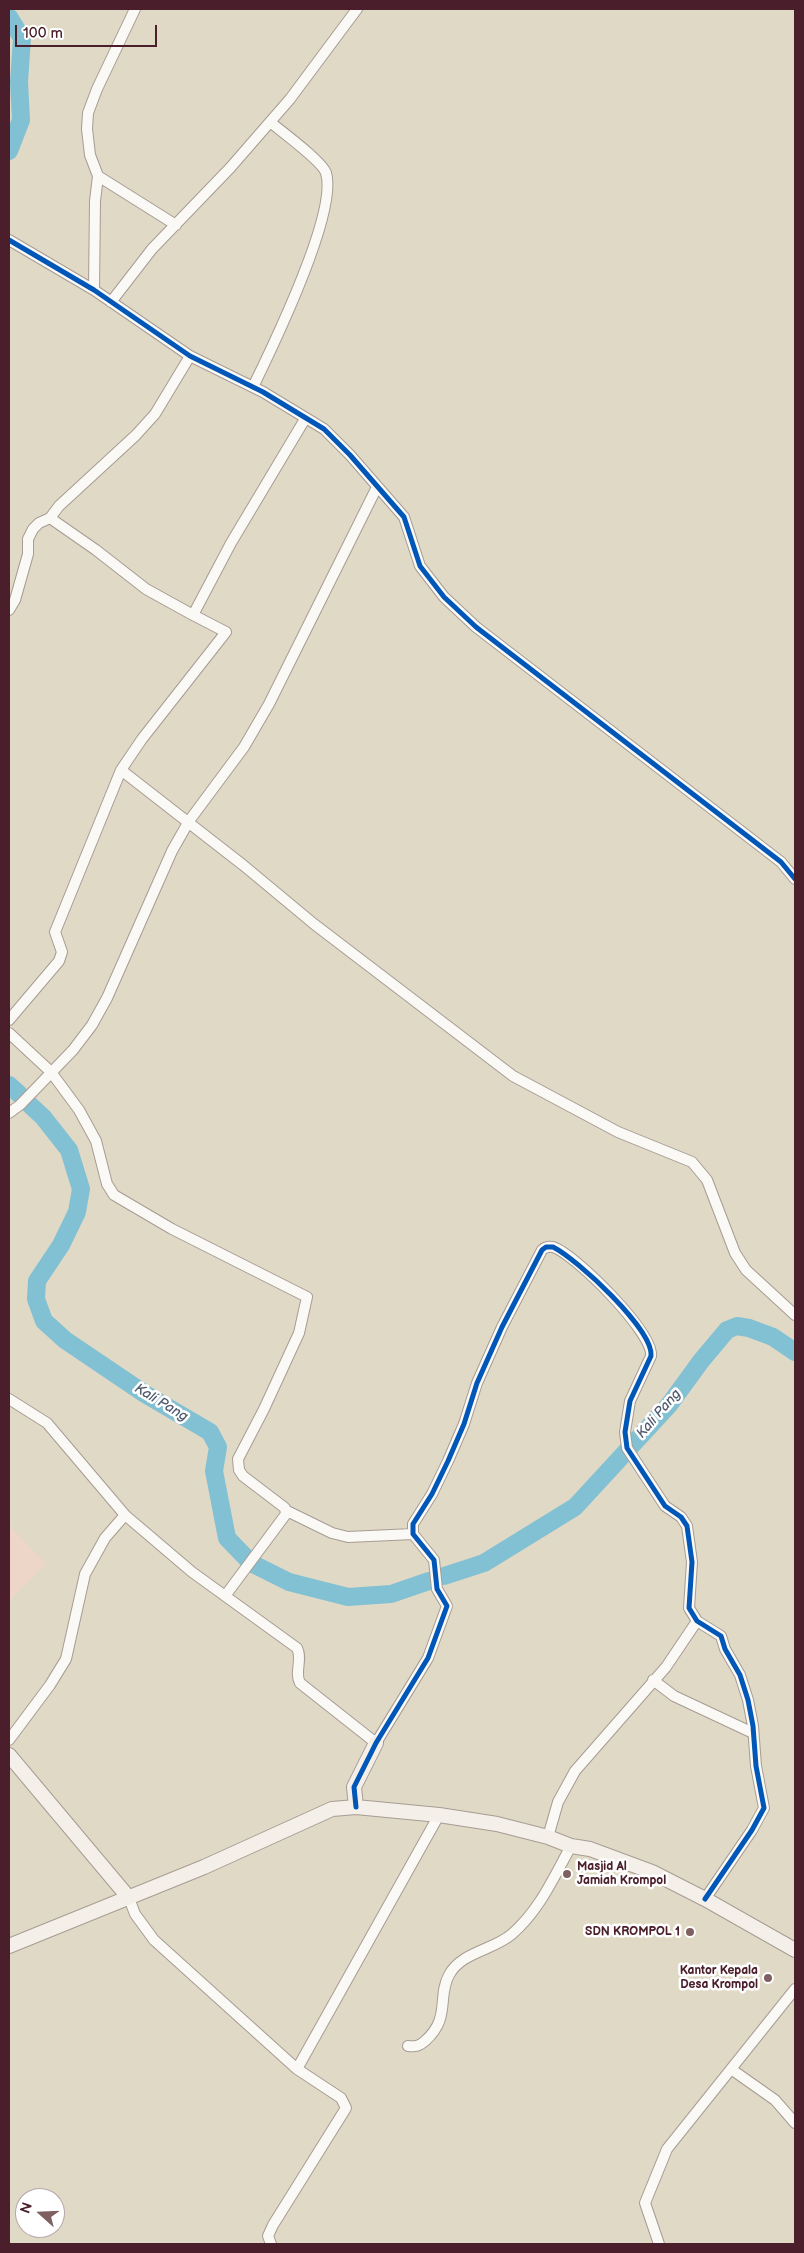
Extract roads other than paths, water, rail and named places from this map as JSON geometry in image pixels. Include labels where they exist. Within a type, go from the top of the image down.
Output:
[{"type":"street","points":[[94,290],[95,200],[98,176],[90,155],[86,129],[88,113],[97,89],[135,9]]},
{"type":"street","points":[[111,302],[152,249],[270,122],[312,71],[357,9]]},
{"type":"street","points":[[253,387],[281,330],[304,271],[323,213],[327,184],[327,174],[321,165],[270,122]]},
{"type":"street","points":[[98,176],[176,225]]},
{"type":"street","points":[[9,240],[94,290],[190,356],[253,387],[324,429],[350,455],[404,517],[420,566],[430,582],[476,627],[512,657],[559,690],[780,862],[795,879]]},
{"type":"street","points":[[9,610],[15,600],[28,554],[28,538],[39,523],[50,518],[59,506],[136,435],[155,414],[190,356]]},
{"type":"street","points":[[192,615],[231,543],[305,419]]},
{"type":"street","points":[[9,1113],[73,1050],[92,1025],[107,998],[172,851],[189,821],[244,747],[269,704],[378,487]]},
{"type":"street","points":[[9,1020],[58,961],[62,952],[55,932],[121,770],[142,739],[226,632],[146,589],[96,550],[50,518]]},
{"type":"street","points":[[121,770],[189,821],[314,924],[514,1076],[618,1132],[692,1162],[707,1180],[735,1253],[743,1264],[795,1315]]},
{"type":"street","points":[[9,1033],[51,1072],[79,1110],[96,1141],[107,1184],[114,1195],[172,1229],[307,1297],[298,1333],[264,1409],[238,1459],[239,1470],[243,1476],[270,1495],[287,1511],[332,1533],[348,1537],[413,1534]]},
{"type":"street","points":[[356,1806],[354,1787],[376,1743],[428,1658],[447,1606],[437,1590],[434,1560],[413,1534],[413,1524],[432,1494],[464,1424],[477,1382],[502,1327],[542,1250],[546,1247],[553,1247],[590,1273],[640,1328],[652,1349],[651,1356],[630,1401],[625,1432],[627,1448],[664,1506],[681,1517],[687,1526],[692,1562],[689,1608],[697,1621],[722,1636],[725,1649],[740,1675],[748,1700],[755,1738],[756,1766],[764,1808],[752,1830],[705,1899]]},
{"type":"street","points":[[9,1399],[47,1423],[125,1515],[192,1572],[297,1648],[300,1655],[297,1676],[300,1683],[376,1743]]},
{"type":"street","points":[[225,1596],[277,1528],[287,1511]]},
{"type":"street","points":[[9,1740],[50,1685],[66,1659],[85,1574],[105,1538],[125,1515]]},
{"type":"street","points":[[548,1838],[558,1802],[575,1771],[666,1667],[697,1621]]},
{"type":"street","points":[[653,1680],[674,1696],[753,1733]]},
{"type":"street","points":[[9,1755],[129,1898],[135,1914],[154,1940],[297,2069],[341,2098],[346,2108],[344,2113],[310,2163],[273,2225],[268,2236],[272,2244]]},
{"type":"street","points":[[9,1946],[204,1867],[332,1809],[356,1806],[439,1815],[497,1824],[571,1846],[590,1849],[652,1872],[705,1899],[795,1950]]},
{"type":"street","points":[[297,2069],[439,1815]]},
{"type":"street","points":[[408,2046],[420,2045],[425,2041],[441,2018],[449,1974],[459,1962],[510,1936],[530,1917],[571,1846]]},
{"type":"street","points":[[658,2244],[645,2203],[667,2149],[795,1989]]},
{"type":"street","points":[[731,2069],[775,2100],[795,2123]]},
{"type":"waterway","name":"Kali Pang","points":[[9,17],[22,38],[19,82],[21,120],[9,151]]},
{"type":"waterway","name":"Kali Pang","points":[[9,1085],[19,1094]]},
{"type":"waterway","name":"Kali Pang","points":[[30,1105],[43,1117],[69,1150],[81,1189],[77,1212],[61,1245],[37,1281],[36,1299],[44,1321],[65,1340],[145,1394],[210,1432],[218,1447],[214,1471],[227,1538],[251,1563],[289,1582],[348,1597],[391,1594],[429,1581]]},
{"type":"waterway","name":"Kali Pang","points":[[444,1576],[484,1563],[575,1507],[669,1405],[701,1361],[727,1330],[737,1326],[749,1328],[773,1337],[795,1352]]},
{"type":"place","name":"Masjid Al Jamiah Krompol","points":[[567,1874]]},
{"type":"place","name":"SDN KROMPOL 1","points":[[690,1932]]},
{"type":"place","name":"Kantor Kepala Desa Krompol","points":[[768,1978]]}]
